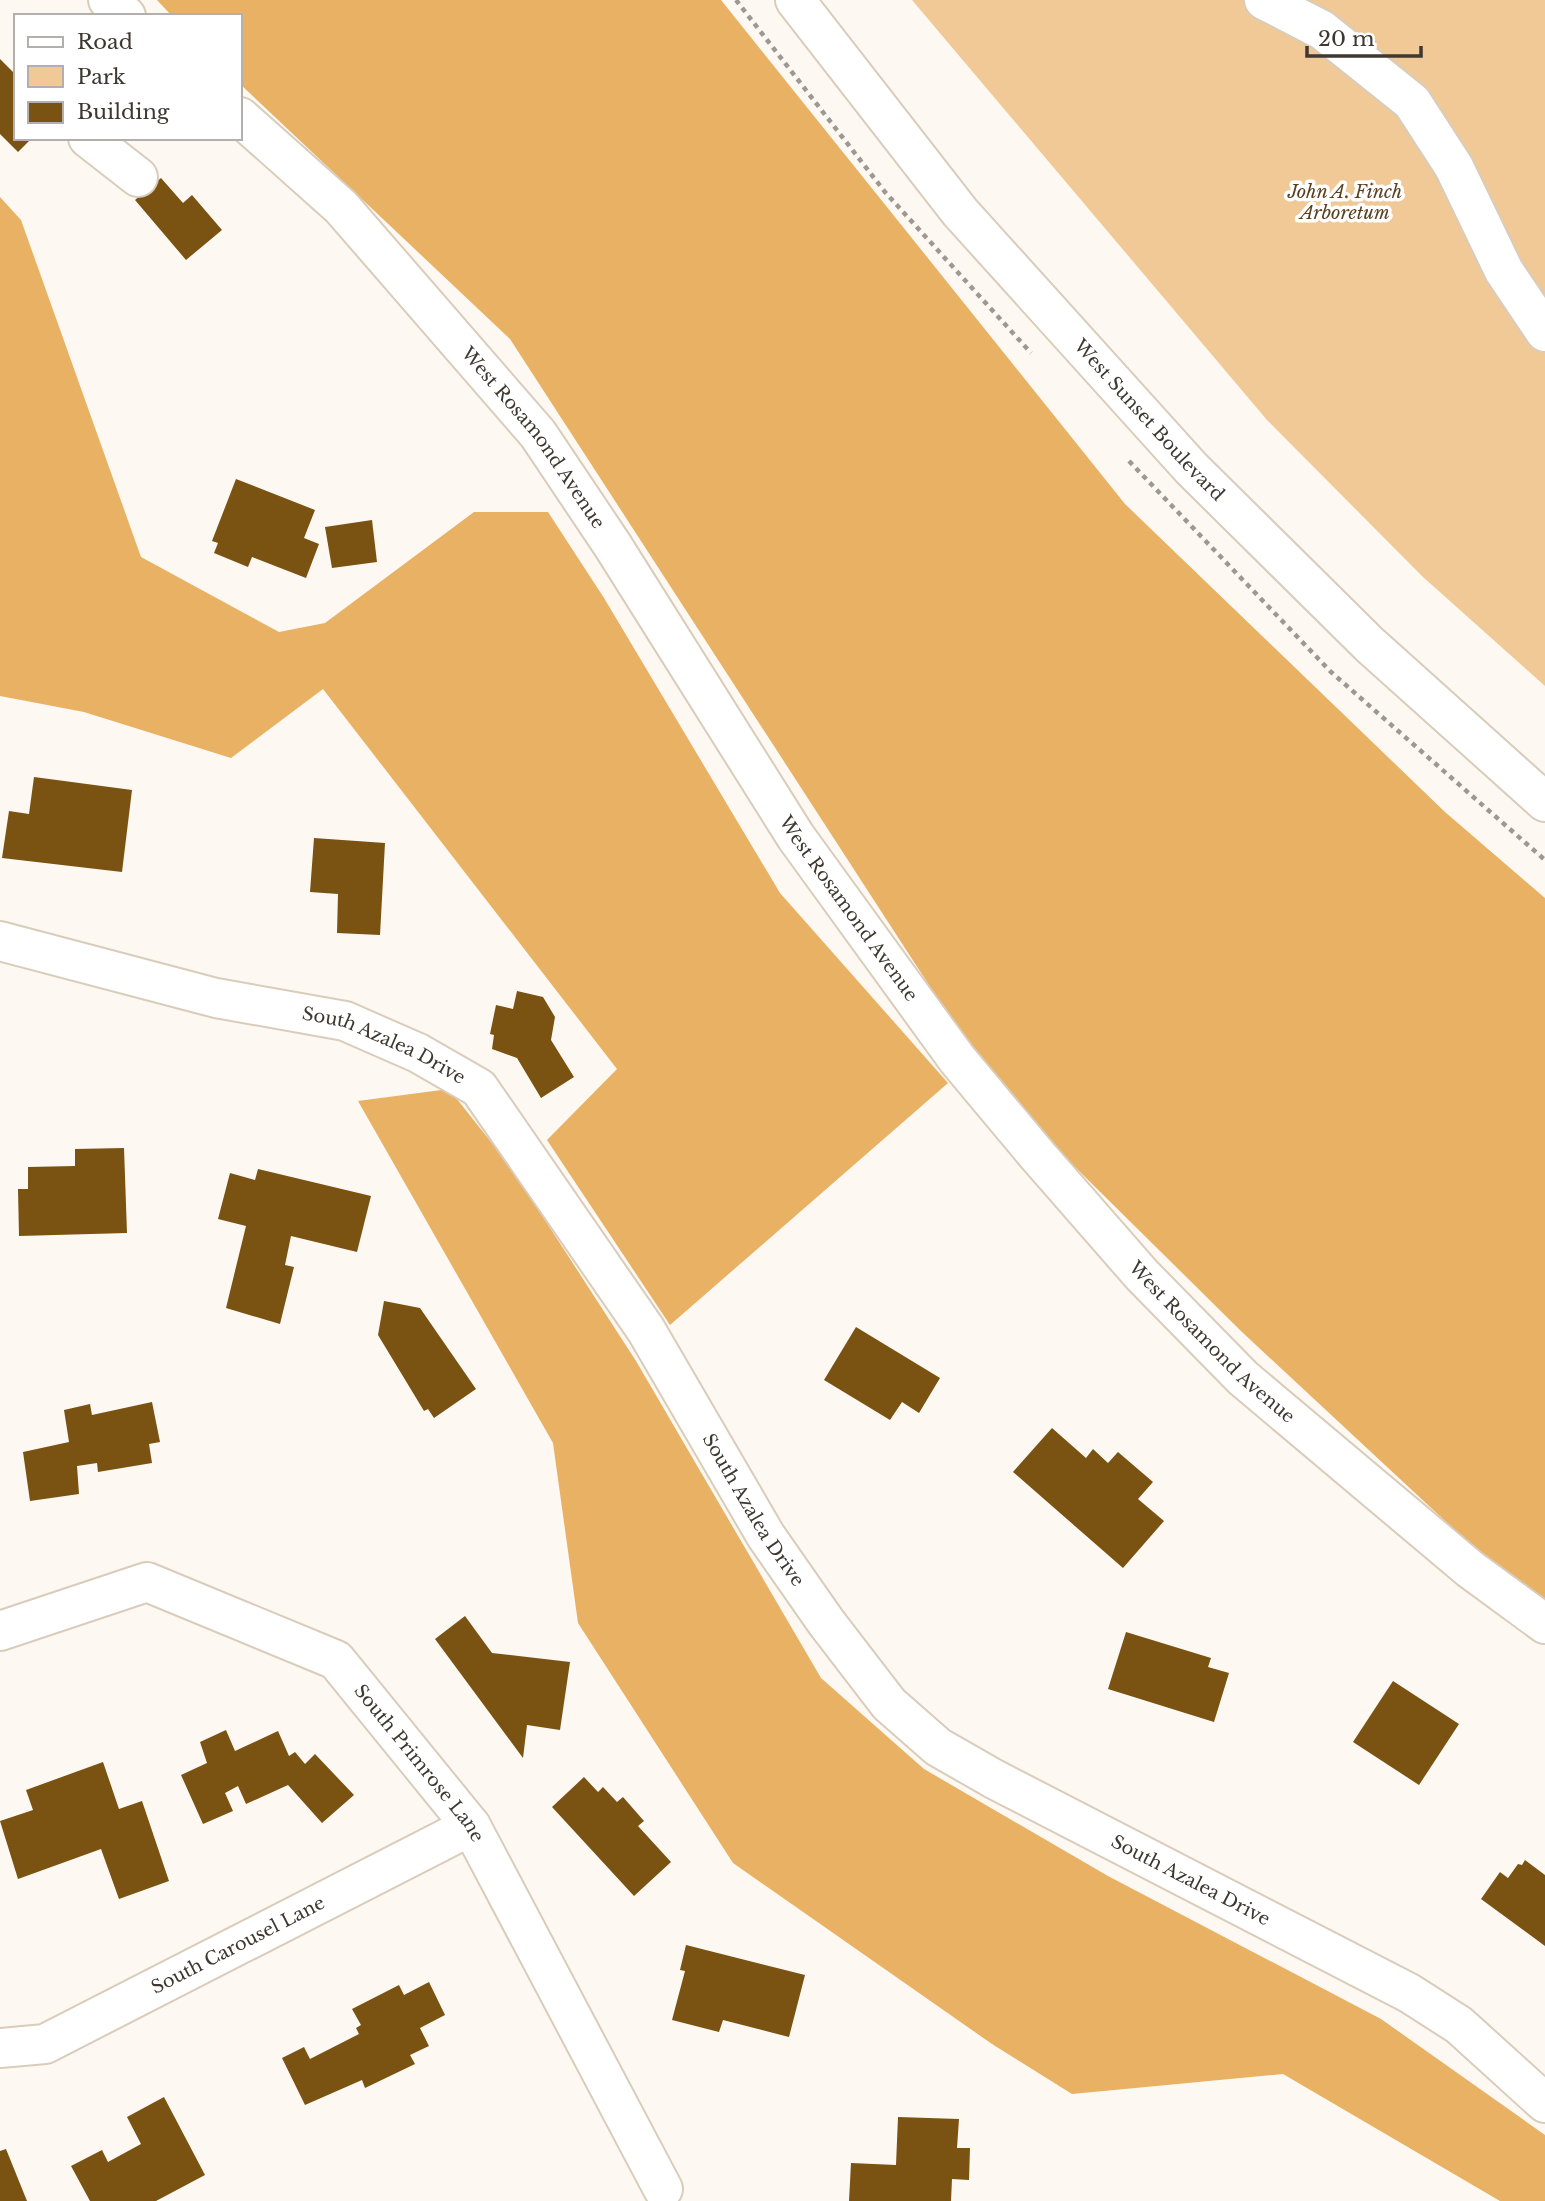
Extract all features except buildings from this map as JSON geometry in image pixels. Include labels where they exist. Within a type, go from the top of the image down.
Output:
[{"type":"street","points":[[108,0],[124,14]]},
{"type":"street","name":"West Sunset Boulevard","points":[[795,0],[960,212],[1192,469],[1370,645],[1545,802]]},
{"type":"street","points":[[1264,0],[1322,30],[1412,102],[1454,167],[1504,271],[1545,332]]},
{"type":"street","name":"West Rosamond Avenue","points":[[242,119],[341,207],[538,434],[613,546],[803,848],[957,1059],[1038,1156],[1142,1275],[1243,1378],[1470,1569],[1545,1624]]},
{"type":"street","points":[[92,140],[138,177]]},
{"type":"street","name":"South Azalea Drive","points":[[0,941],[216,998],[345,1021],[418,1053],[479,1088],[646,1331],[766,1536],[826,1622],[890,1704],[938,1746],[995,1779],[1409,1993],[1459,2025],[1545,2103]]},
{"type":"street","name":"South Primrose Lane","points":[[0,1631],[147,1582],[336,1660],[471,1826],[663,2189]]},
{"type":"street","name":"South Carousel Lane","points":[[0,2048],[45,2044],[471,1826]]},
{"type":"green space","name":"John A. Finch Arboretum","points":[[912,0],[1545,0],[1545,686],[1423,577],[1267,420]]},
{"type":"shaded area","points":[[157,0],[721,0],[1125,504],[1445,812],[1545,898],[1545,1603],[1486,1559],[1242,1332],[997,1090],[510,339],[242,86],[242,14],[170,14]]},
{"type":"shaded area","points":[[0,197],[21,220],[141,557],[279,632],[325,623],[474,512],[548,512],[604,598],[780,893],[948,1083],[670,1325],[547,1140],[617,1069],[323,689],[231,758],[84,712],[0,696]]},
{"type":"shaded area","points":[[449,1089],[510,1166],[636,1361],[821,1678],[924,1769],[1108,1876],[1381,2019],[1545,2135],[1545,2201],[1500,2201],[1283,2074],[1072,2094],[992,2044],[733,1863],[578,1623],[553,1443],[358,1101]]}]
